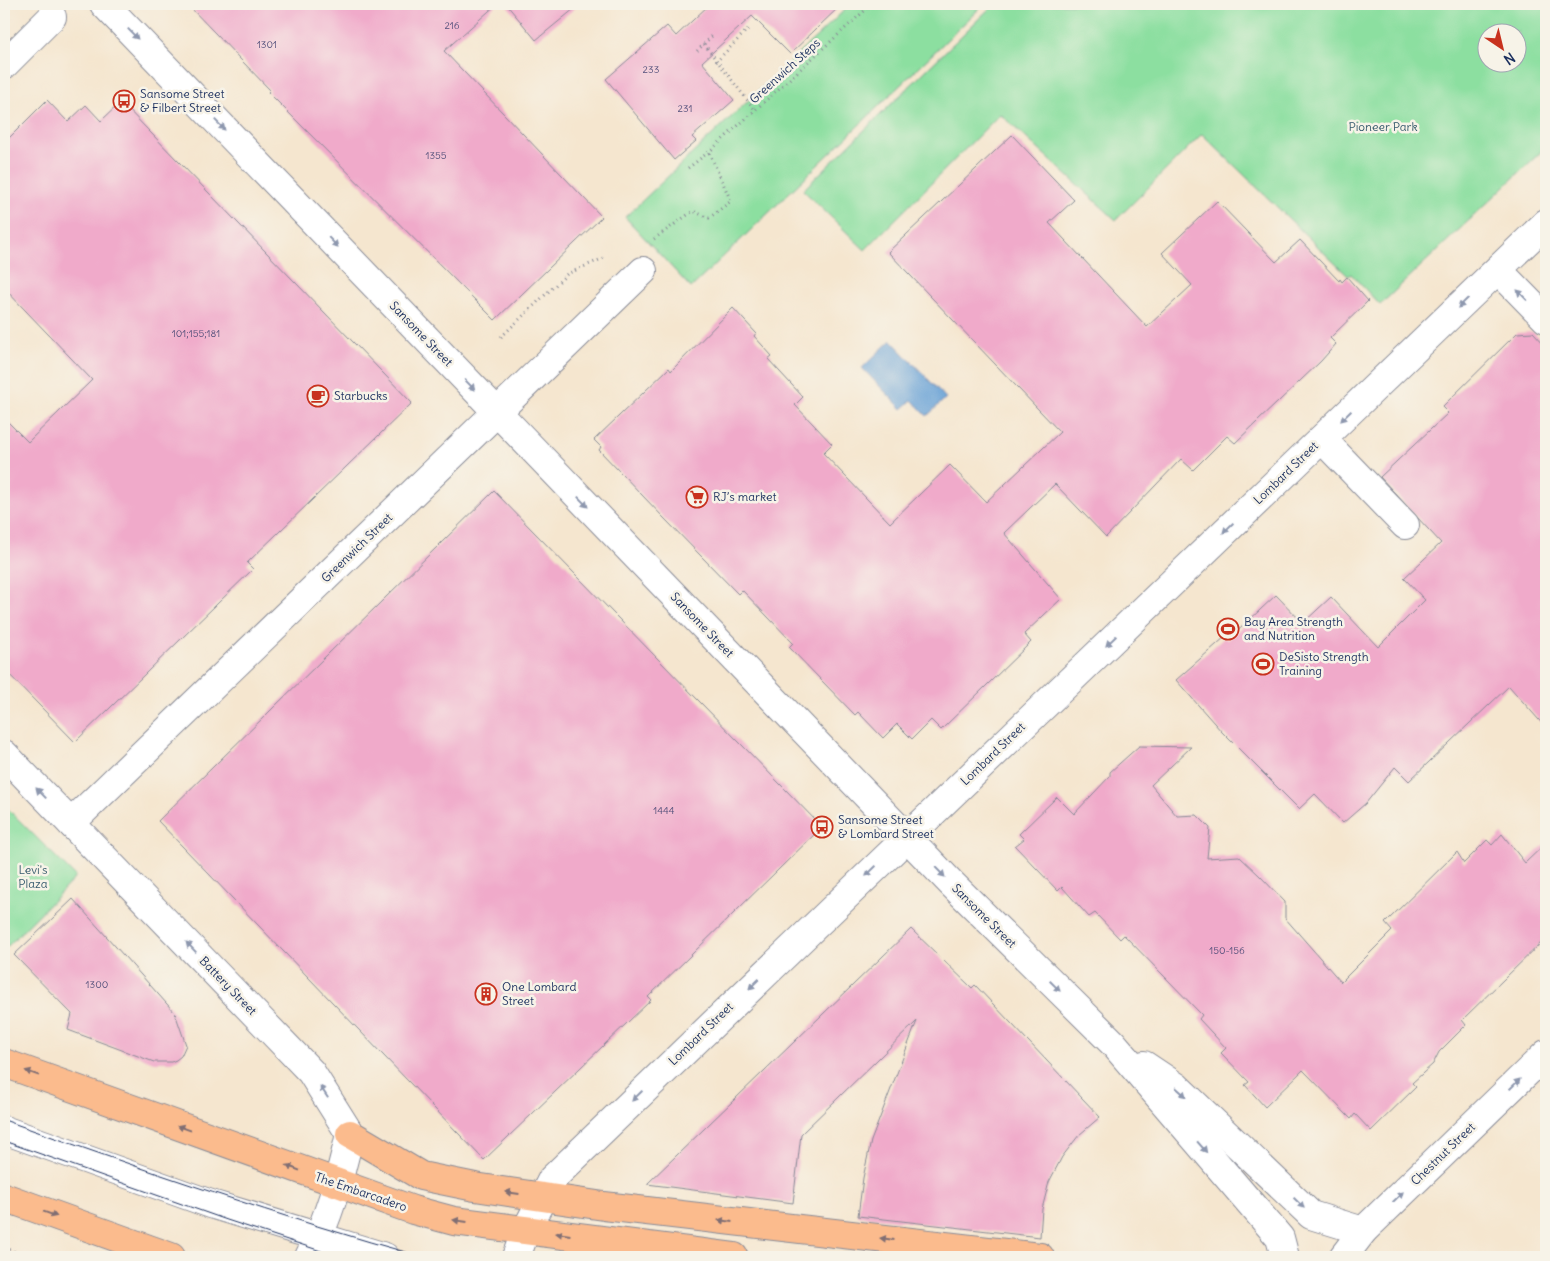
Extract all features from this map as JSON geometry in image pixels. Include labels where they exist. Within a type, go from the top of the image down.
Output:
[{"type":"main road","name":"The Embarcadero","points":[[4,1063],[339,1185],[413,1210],[454,1221],[734,1257]]},
{"type":"main road","points":[[350,1134],[420,1176],[614,1208],[1040,1257]]},
{"type":"main road","points":[[4,1197],[171,1257]]},
{"type":"street","name":"Sansome Street","points":[[104,4],[906,837],[1113,1043],[1280,1238],[1285,1257]]},
{"type":"street","points":[[4,65],[52,16]]},
{"type":"street","name":"Lombard Street","points":[[516,1257],[526,1230],[552,1179],[1546,223]]},
{"type":"street","points":[[1498,270],[1546,319]]},
{"type":"street","name":"Greenwich Street","points":[[71,823],[643,271]]},
{"type":"street","points":[[1322,439],[1405,525]]},
{"type":"street","name":"Battery Street","points":[[4,754],[311,1072],[350,1134]]},
{"type":"street","points":[[1113,1043],[1177,1087],[1311,1215],[1362,1231]]},
{"type":"street","name":"Chestnut Street","points":[[1343,1257],[1362,1231],[1546,1054]]},
{"type":"street","points":[[4,1130],[211,1204],[314,1248],[385,1257]]},
{"type":"street","points":[[314,1248],[339,1185],[350,1134]]},
{"type":"path","name":"Greenwich Steps","points":[[688,168],[710,152],[872,4]]},
{"type":"path","points":[[716,62],[749,28]]},
{"type":"path","points":[[697,51],[712,36]]},
{"type":"path","points":[[704,44],[716,62],[755,110]]},
{"type":"path","points":[[650,241],[693,211],[709,218],[731,201],[710,152]]},
{"type":"path","points":[[501,337],[567,274],[608,256]]},
{"type":"path","points":[[4,828],[7,825]]},
{"type":"path","points":[[4,1248],[30,1257]]},
{"type":"green space","points":[[851,4],[984,4],[691,288],[625,217]]},
{"type":"green space","name":"Pioneer Park","points":[[994,4],[1546,4],[1546,147],[1380,305],[1351,274],[1348,276],[1202,134],[1116,220],[1000,114],[865,250],[803,190]]},
{"type":"green space","name":"Levi's Plaza","points":[[4,805],[76,877],[4,950]]},
{"type":"water","points":[[891,340],[946,398],[927,416],[912,400],[902,409],[862,368]]},
{"type":"building","points":[[187,4],[497,4],[444,51],[602,217],[495,320],[268,92],[270,90]]},
{"type":"building","points":[[506,4],[580,4],[536,40]]},
{"type":"building","points":[[710,4],[842,4],[790,54],[752,16],[702,62],[734,100],[692,137],[696,141],[674,160],[606,79],[667,26],[676,36]]},
{"type":"building","points":[[47,100],[68,122],[86,105],[101,121],[121,102],[412,403],[247,563],[253,569],[75,742],[4,669],[4,418],[28,442],[92,380],[4,288],[4,143]]},
{"type":"building","points":[[1012,135],[1074,200],[1049,223],[1147,327],[1192,285],[1162,253],[1217,201],[1276,262],[1300,240],[1339,281],[1340,279],[1342,282],[1347,277],[1368,301],[1330,338],[1336,344],[1321,361],[1235,443],[1227,436],[1193,470],[1181,459],[1106,537],[1055,484],[1004,533],[1061,599],[1024,634],[1031,642],[941,730],[931,720],[912,739],[897,724],[883,738],[858,712],[855,715],[789,647],[793,643],[742,590],[738,594],[599,450],[601,447],[594,440],[669,368],[671,371],[733,308],[756,333],[754,336],[772,356],[768,359],[803,397],[795,405],[832,444],[823,453],[890,523],[950,465],[986,502],[1060,432],[888,252]]},
{"type":"building","points":[[1533,332],[1546,346],[1546,728],[1509,686],[1409,781],[1395,767],[1366,803],[1343,823],[1315,794],[1299,809],[1222,732],[1176,680],[1225,637],[1228,640],[1276,595],[1303,623],[1331,597],[1378,647],[1425,600],[1404,578],[1441,543],[1380,477],[1448,413],[1442,407],[1517,333]]},
{"type":"building","points":[[494,491],[822,827],[648,997],[651,1000],[484,1160],[158,821]]},
{"type":"building","points":[[1139,746],[1191,747],[1151,785],[1177,816],[1197,815],[1210,828],[1207,858],[1239,856],[1260,876],[1285,902],[1285,918],[1341,982],[1392,931],[1385,923],[1457,852],[1464,863],[1487,840],[1492,845],[1502,834],[1525,863],[1546,843],[1546,938],[1462,1020],[1466,1025],[1439,1052],[1433,1064],[1412,1083],[1416,1087],[1371,1131],[1355,1114],[1351,1119],[1303,1070],[1265,1107],[1245,1085],[1249,1082],[1221,1053],[1226,1048],[1199,1019],[1202,1015],[1124,935],[1120,939],[1095,913],[1089,917],[1062,887],[1058,891],[1015,846],[1024,839],[1019,834],[1057,797],[1074,814],[1110,776],[1110,772]]},
{"type":"building","points":[[73,899],[175,1013],[186,1045],[181,1056],[176,1060],[171,1062],[154,1062],[68,1030],[72,1014],[14,955]]},
{"type":"building","points":[[911,929],[972,988],[975,985],[1100,1117],[1079,1135],[1062,1157],[1049,1182],[1042,1209],[1040,1237],[858,1216],[863,1178],[871,1141],[917,1021],[801,1134],[793,1203],[647,1184]]},
{"type":"tram line","points":[[4,1120],[160,1175],[423,1257]]},
{"type":"tram line","points":[[4,1141],[227,1220],[339,1257]]},
{"type":"place","name":"Sansome Street & Filbert Street","points":[[124,101]]},
{"type":"place","name":"Starbucks","points":[[318,396]]},
{"type":"place","name":"RJ’s market","points":[[697,497]]},
{"type":"place","name":"Bay Area Strength and Nutrition","points":[[1228,629]]},
{"type":"place","name":"DeSisto Strength Training","points":[[1263,664]]},
{"type":"place","name":"Sansome Street & Lombard Street","points":[[822,827]]},
{"type":"place","name":"One Lombard Street","points":[[486,994]]}]
